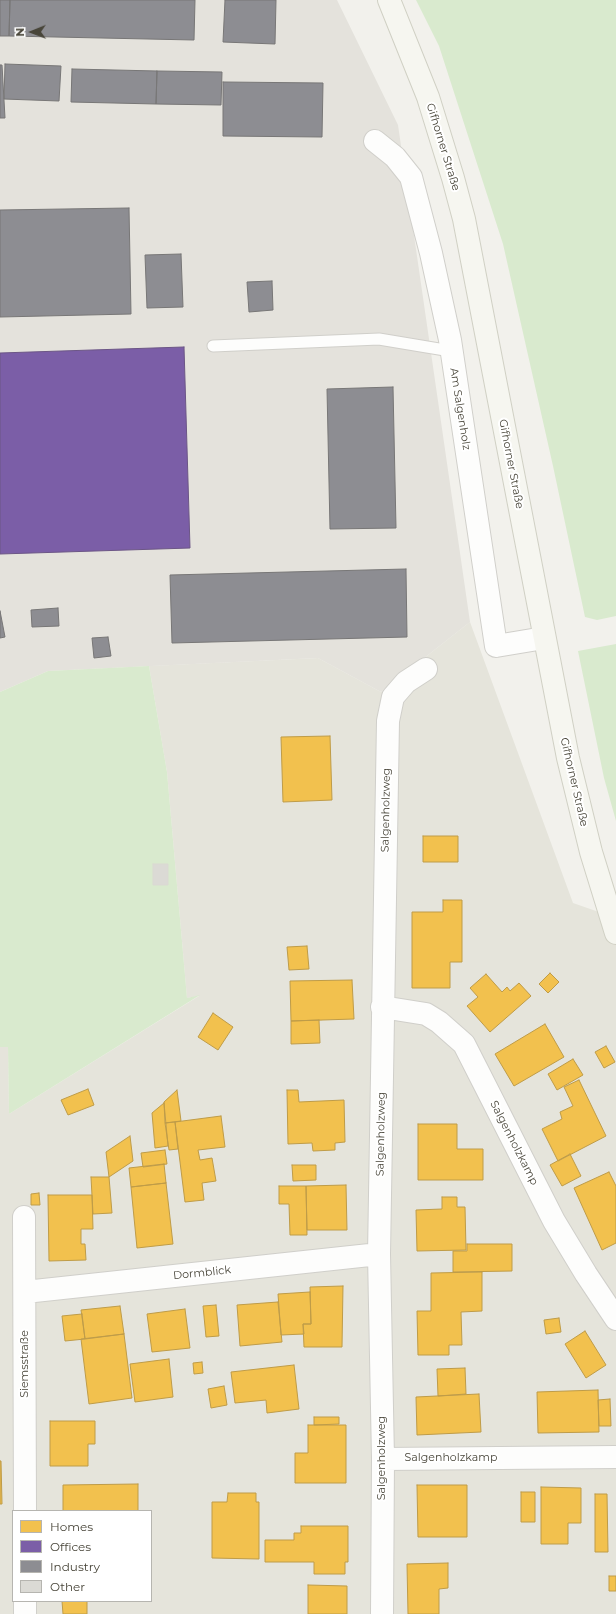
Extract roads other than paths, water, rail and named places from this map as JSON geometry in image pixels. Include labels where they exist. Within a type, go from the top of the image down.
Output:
[{"type":"main road","name":"Gifhorner Straße","points":[[389,0],[428,97],[464,219],[568,758],[589,845],[616,933]]},
{"type":"street","name":"Am Salgenholz","points":[[375,141],[395,157],[411,178],[431,253],[451,351],[496,646],[544,638]]},
{"type":"street","name":"Salgenholzweg","points":[[382,1614],[382,1458],[379,1254],[388,721],[393,697],[406,682],[426,669]]},
{"type":"street","name":"Salgenholzkamp","points":[[382,1007],[426,1014],[439,1022],[464,1044],[554,1221],[586,1274],[616,1319]]},
{"type":"street","name":"Siemsstraße","points":[[24,1217],[25,1510]]},
{"type":"street","name":"Dormblick","points":[[25,1292],[379,1254]]},
{"type":"street","name":"Salgenholzkamp","points":[[382,1458],[616,1458]]},
{"type":"street","points":[[25,1602],[25,1614]]},
{"type":"lane","points":[[213,346],[379,340],[451,351]]}]
